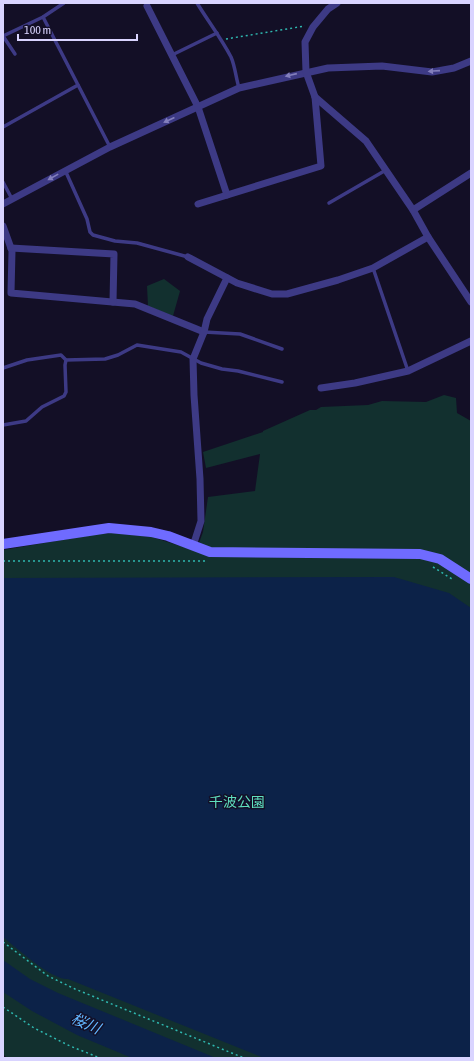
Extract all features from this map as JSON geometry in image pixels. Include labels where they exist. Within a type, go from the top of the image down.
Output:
[{"type":"street","points":[[198,204],[321,166],[314,97],[306,72],[305,42],[308,34],[326,6],[337,3]]},
{"type":"street","points":[[146,5],[198,106],[226,195]]},
{"type":"street","points":[[3,204],[110,147],[239,88],[328,68],[382,66],[432,72],[470,64]]},
{"type":"street","points":[[314,97],[366,142],[413,210],[428,237],[471,302]]},
{"type":"street","points":[[413,210],[471,173]]},
{"type":"street","points":[[3,226],[11,248],[11,293],[135,304],[204,332]]},
{"type":"street","points":[[188,257],[237,284],[272,294],[287,294],[338,280],[372,268],[428,237]]},
{"type":"street","points":[[11,248],[114,254],[113,302]]},
{"type":"street","points":[[193,546],[201,521],[193,359],[204,332],[207,319],[227,278]]},
{"type":"street","points":[[321,388],[355,383],[408,371],[471,341]]},
{"type":"street","points":[[3,544],[109,528],[151,532],[168,536],[210,552],[420,554],[440,560],[471,579]]},
{"type":"lane","points":[[15,54],[3,36],[43,17],[64,3]]},
{"type":"lane","points":[[197,3],[217,33],[231,58],[239,88]]},
{"type":"lane","points":[[43,17],[110,147]]},
{"type":"lane","points":[[172,55],[217,33]]},
{"type":"lane","points":[[3,127],[78,85]]},
{"type":"lane","points":[[65,170],[93,236],[137,243],[188,257]]},
{"type":"lane","points":[[329,203],[386,170]]},
{"type":"lane","points":[[3,182],[12,199]]},
{"type":"lane","points":[[372,268],[408,371]]},
{"type":"lane","points":[[204,332],[240,334],[282,349]]},
{"type":"lane","points":[[3,368],[27,360],[61,355],[66,360],[105,359],[118,355],[138,345],[181,352],[201,363],[282,382]]},
{"type":"lane","points":[[3,425],[26,421],[42,407],[64,396],[66,392],[66,360]]},
{"type":"path","points":[[221,40],[315,25]]},
{"type":"path","points":[[3,561],[212,561]]},
{"type":"path","points":[[431,566],[454,580]]},
{"type":"path","points":[[3,942],[38,970],[60,982],[244,1058]]},
{"type":"path","points":[[3,1007],[34,1028],[70,1046],[100,1058]]},
{"type":"green space","points":[[164,279],[180,291],[173,316],[148,306],[147,286]]},
{"type":"green space","name":"千波公園","points":[[444,395],[456,398],[457,413],[471,421],[471,1058],[7,1058],[3,1054],[3,550],[91,535],[112,533],[152,537],[196,551],[203,532],[208,497],[255,491],[260,454],[206,468],[203,452],[263,432],[310,410],[316,410],[321,407],[368,405],[382,401],[426,402]]},
{"type":"water","name":"千波公園","points":[[394,577],[449,593],[471,608],[471,1058],[264,1058],[68,979],[61,978],[34,962],[3,937],[3,578]]},
{"type":"water","name":"桜川","points":[[3,960],[30,979],[58,993],[216,1058],[132,1058],[77,1035],[32,1011],[3,992]]}]
